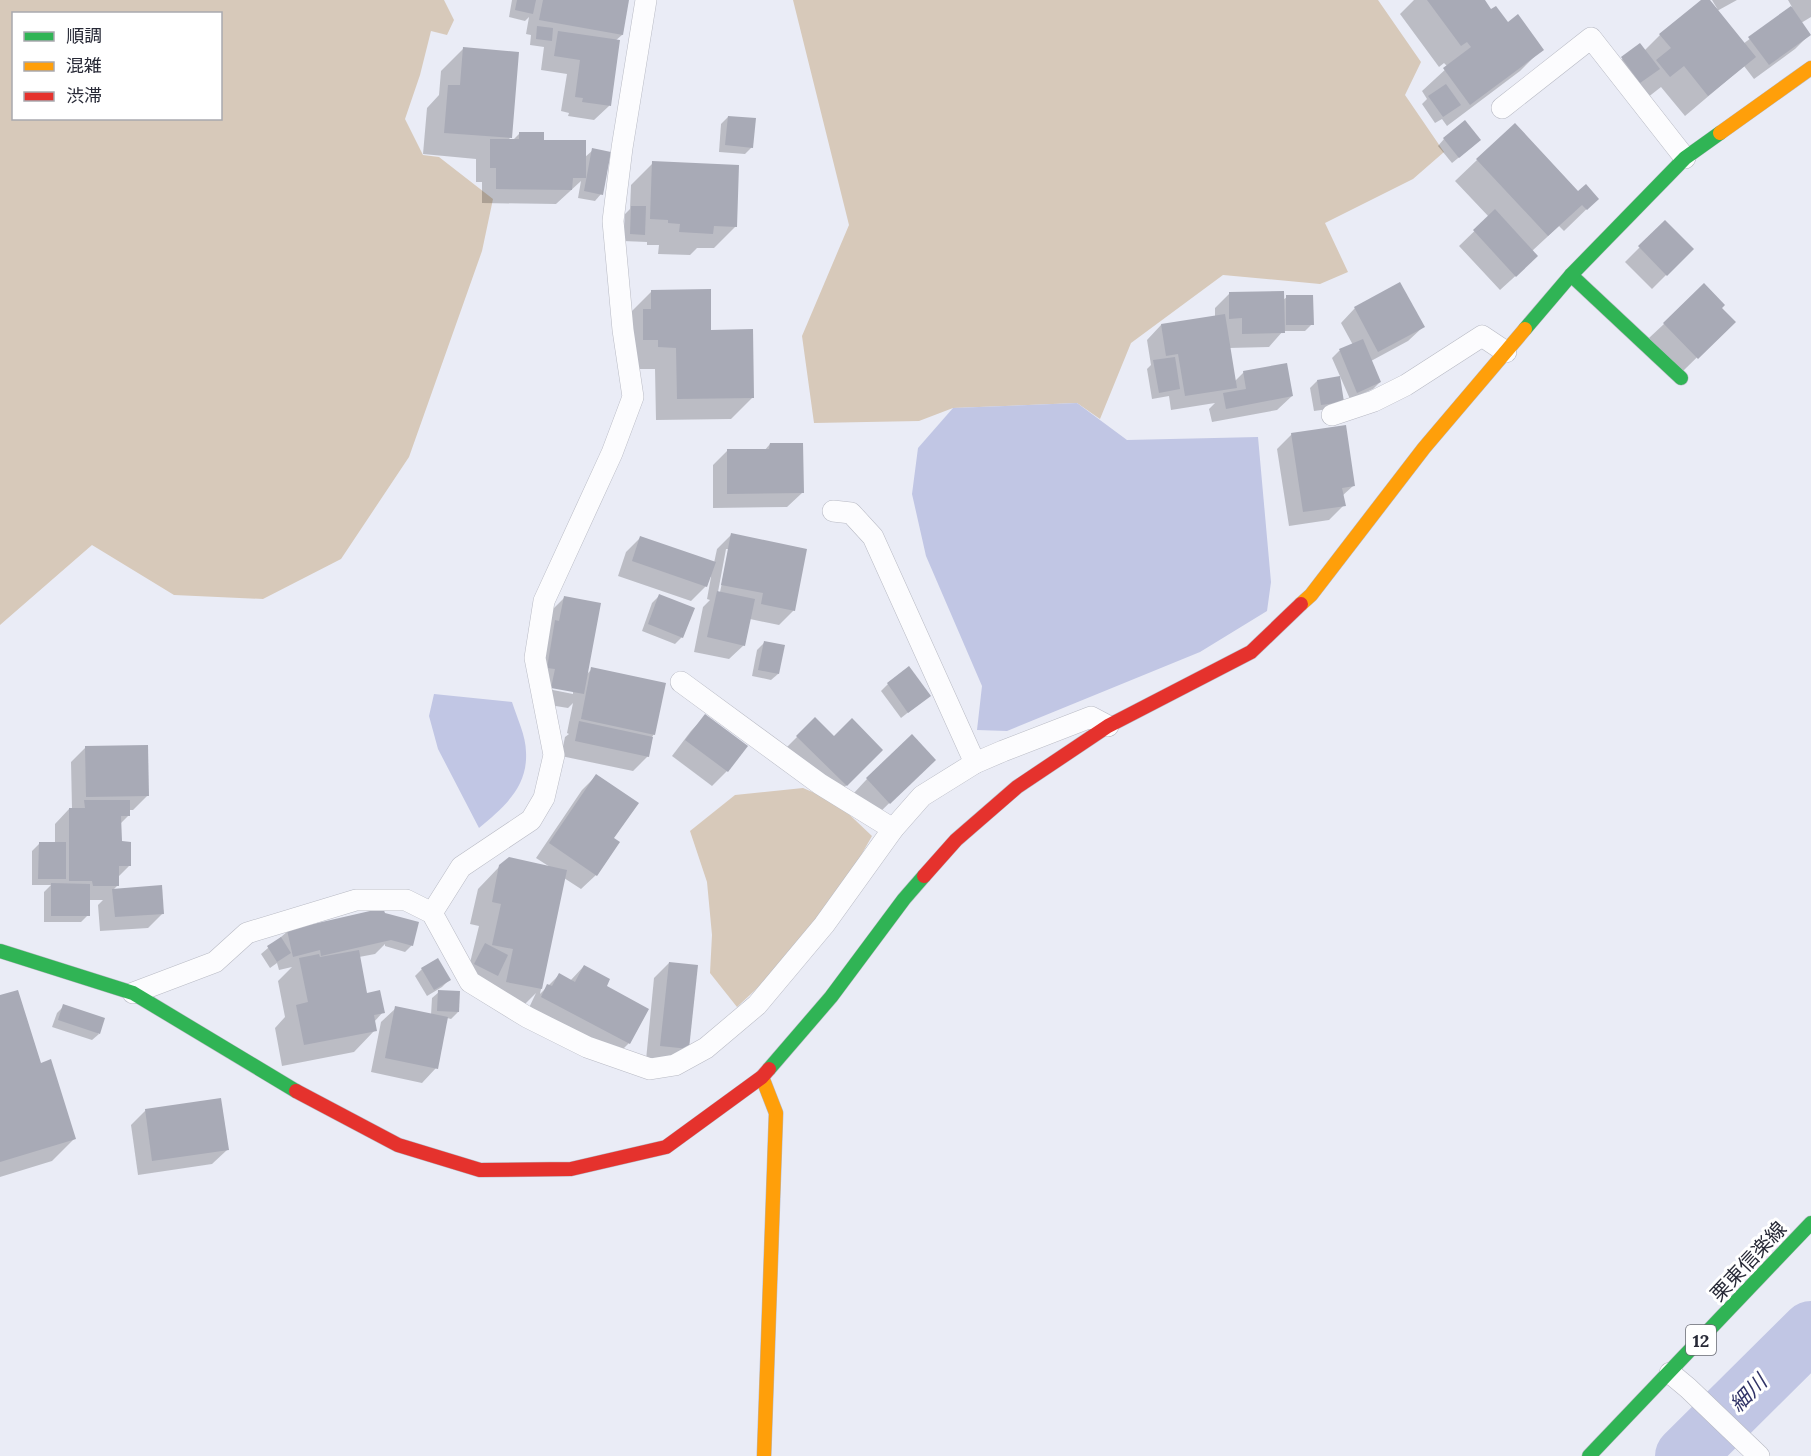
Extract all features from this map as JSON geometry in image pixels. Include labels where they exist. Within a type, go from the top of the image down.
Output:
[{"type":"street","points":[[0,951],[133,993],[311,1100],[398,1145],[480,1170],[571,1169],[666,1147],[762,1077],[831,997],[904,899],[956,840],[1017,787],[1108,726],[1251,652],[1311,595],[1424,448],[1571,275],[1685,158],[1811,68]]},
{"type":"street","points":[[1571,275],[1681,378]]},
{"type":"street","points":[[762,1077],[776,1113],[764,1456]]},
{"type":"street","name":"栗東信楽線","points":[[1589,1456],[1811,1223]]},
{"type":"lane","points":[[432,913],[461,867],[531,819],[544,798],[554,754],[535,658],[544,601],[612,453],[633,397],[623,330],[613,221],[646,0]]},
{"type":"lane","points":[[1502,108],[1591,38],[1685,158]]},
{"type":"lane","points":[[1332,415],[1374,401],[1390,393],[1482,336],[1506,352]]},
{"type":"lane","points":[[833,511],[851,513],[873,537],[975,763]]},
{"type":"lane","points":[[681,682],[820,784],[893,829]]},
{"type":"lane","points":[[133,993],[215,962],[247,933],[356,900],[406,900],[432,913],[470,982],[527,1017],[587,1047],[650,1069],[675,1065],[706,1048],[757,1005],[824,926],[893,829],[922,796],[975,763],[1091,717],[1108,726]]},
{"type":"lane","points":[[1670,1373],[1758,1455]]},
{"type":"shaded area","points":[[0,0],[444,0],[454,20],[447,35],[431,31],[420,75],[405,119],[423,155],[439,157],[493,199],[482,251],[409,457],[341,559],[263,599],[174,595],[92,545],[0,625]]},
{"type":"shaded area","points":[[793,0],[1378,0],[1421,62],[1405,95],[1444,152],[1413,179],[1325,223],[1348,272],[1320,284],[1223,275],[1131,343],[1100,419],[1077,403],[953,408],[919,421],[814,423],[802,336],[849,225]]},
{"type":"shaded area","points":[[803,788],[836,802],[872,836],[847,880],[781,966],[737,1007],[710,973],[712,935],[707,882],[690,831],[735,795]]},
{"type":"water","points":[[1077,403],[1127,440],[1258,437],[1271,582],[1267,611],[1200,652],[1007,731],[977,730],[982,686],[926,556],[912,494],[918,448],[953,408]]},
{"type":"water","points":[[434,694],[512,702],[521,727],[525,740],[526,764],[519,786],[505,804],[479,828],[438,749],[429,716]]},
{"type":"building","points":[[517,0],[536,0],[533,14],[515,10]]},
{"type":"building","points":[[543,0],[629,0],[623,35],[539,20]]},
{"type":"building","points":[[1427,0],[1485,0],[1491,9],[1496,6],[1508,22],[1518,14],[1544,50],[1470,105],[1443,68],[1471,47],[1467,42],[1461,46]]},
{"type":"building","points":[[1701,0],[1710,0],[1756,57],[1708,96],[1684,66],[1670,77],[1656,60],[1671,48],[1659,34]]},
{"type":"building","points":[[1791,6],[1811,35],[1769,65],[1748,37]]},
{"type":"building","points":[[537,26],[553,28],[552,41],[536,39]]},
{"type":"building","points":[[558,31],[620,40],[611,106],[582,102],[583,98],[575,97],[580,60],[554,56]]},
{"type":"building","points":[[1640,43],[1660,69],[1640,83],[1621,57]]},
{"type":"building","points":[[463,47],[519,52],[512,138],[444,133],[448,85],[460,85]]},
{"type":"building","points":[[1446,84],[1461,105],[1443,117],[1428,96]]},
{"type":"building","points":[[728,116],[756,118],[753,148],[725,145]]},
{"type":"building","points":[[1465,120],[1481,140],[1459,158],[1443,138]]},
{"type":"building","points":[[1515,123],[1578,191],[1586,184],[1599,199],[1587,210],[1582,205],[1548,236],[1476,159]]},
{"type":"building","points":[[519,132],[544,132],[544,140],[586,140],[586,178],[573,178],[572,190],[496,189],[496,168],[490,168],[490,139],[519,139]]},
{"type":"building","points":[[592,148],[611,152],[603,195],[584,191]]},
{"type":"building","points":[[652,161],[739,165],[737,227],[714,226],[713,234],[679,232],[680,224],[668,223],[668,220],[650,219]]},
{"type":"building","points":[[631,206],[646,206],[645,235],[630,234]]},
{"type":"building","points":[[1495,209],[1538,256],[1516,277],[1473,230]]},
{"type":"building","points":[[1665,220],[1694,249],[1667,276],[1638,246]]},
{"type":"building","points":[[1400,282],[1425,327],[1378,352],[1354,307]]},
{"type":"building","points":[[1704,283],[1725,305],[1722,308],[1736,322],[1698,359],[1663,323]]},
{"type":"building","points":[[711,289],[711,330],[753,329],[754,398],[677,399],[676,348],[658,347],[658,340],[643,340],[643,309],[651,309],[651,290]]},
{"type":"building","points":[[1284,291],[1285,333],[1242,334],[1242,318],[1229,319],[1229,292]]},
{"type":"building","points":[[1286,295],[1313,295],[1314,325],[1286,325]]},
{"type":"building","points":[[1225,314],[1237,388],[1185,396],[1178,354],[1166,356],[1161,324]]},
{"type":"building","points":[[1363,339],[1381,382],[1357,393],[1339,349]]},
{"type":"building","points":[[1175,357],[1180,389],[1159,393],[1153,360]]},
{"type":"building","points":[[1287,363],[1293,396],[1226,409],[1223,393],[1246,389],[1243,371]]},
{"type":"building","points":[[1340,376],[1344,402],[1321,405],[1317,380]]},
{"type":"building","points":[[1346,425],[1355,486],[1342,488],[1346,506],[1303,512],[1291,433]]},
{"type":"building","points":[[770,443],[803,443],[804,493],[727,494],[727,449],[769,449]]},
{"type":"building","points":[[731,533],[807,549],[795,611],[761,604],[763,593],[721,585]]},
{"type":"building","points":[[640,536],[716,562],[707,587],[632,561]]},
{"type":"building","points":[[717,591],[755,599],[745,646],[707,637]]},
{"type":"building","points":[[659,594],[695,608],[683,638],[648,624]]},
{"type":"building","points":[[564,596],[601,603],[584,694],[551,688],[555,669],[547,668],[555,620],[559,621]]},
{"type":"building","points":[[764,641],[785,645],[779,674],[758,670]]},
{"type":"building","points":[[909,666],[931,696],[908,713],[887,683]]},
{"type":"building","points":[[591,667],[666,683],[655,735],[581,719]]},
{"type":"building","points":[[705,714],[748,746],[728,772],[685,740]]},
{"type":"building","points":[[815,717],[834,736],[852,718],[883,750],[847,786],[796,736]]},
{"type":"building","points":[[579,721],[653,737],[649,757],[575,741]]},
{"type":"building","points":[[912,734],[936,760],[890,804],[866,778]]},
{"type":"building","points":[[148,745],[149,796],[86,797],[85,746]]},
{"type":"building","points":[[596,774],[639,803],[614,838],[620,842],[597,876],[549,843]]},
{"type":"building","points":[[84,800],[130,800],[130,816],[121,816],[122,841],[131,842],[131,866],[119,866],[119,886],[93,886],[92,881],[69,881],[69,808],[85,808]]},
{"type":"building","points":[[39,842],[66,842],[66,879],[38,879]]},
{"type":"building","points":[[509,857],[567,870],[542,989],[506,982],[513,949],[492,945],[501,904],[492,902],[499,865]]},
{"type":"building","points":[[51,883],[90,884],[90,916],[51,916]]},
{"type":"building","points":[[162,885],[164,914],[115,917],[112,889]]},
{"type":"building","points":[[383,908],[385,913],[419,922],[413,946],[391,940],[321,956],[320,950],[293,957],[287,930]]},
{"type":"building","points":[[281,937],[291,953],[277,962],[267,946]]},
{"type":"building","points":[[485,943],[508,955],[498,976],[474,964]]},
{"type":"building","points":[[359,950],[367,993],[380,990],[385,1013],[374,1015],[377,1031],[304,1045],[296,1005],[308,1002],[299,958]]},
{"type":"building","points":[[438,958],[451,980],[434,990],[421,968]]},
{"type":"building","points":[[669,962],[698,965],[689,1049],[660,1046]]},
{"type":"building","points":[[584,965],[610,979],[607,986],[649,1009],[630,1044],[541,997],[547,984],[552,986],[559,973],[575,982]]},
{"type":"building","points":[[18,990],[41,1063],[51,1059],[76,1139],[0,1162],[0,995]]},
{"type":"building","points":[[438,990],[460,991],[459,1012],[437,1011]]},
{"type":"building","points":[[63,1004],[105,1018],[100,1034],[58,1020]]},
{"type":"building","points":[[395,1006],[448,1017],[438,1069],[385,1058]]},
{"type":"building","points":[[221,1098],[229,1150],[152,1161],[145,1109]]},
{"type":"waterway","name":"細川","points":[[1685,1456],[1811,1331]]},
{"type":"traffic: fast","points":[[1525,329],[1571,275],[1685,158],[1720,133]]},
{"type":"traffic: fast","points":[[1571,275],[1681,378]]},
{"type":"traffic: fast","points":[[769,1069],[831,997],[904,899],[924,876]]},
{"type":"traffic: fast","points":[[0,951],[133,993],[296,1091]]},
{"type":"traffic: fast","points":[[1589,1456],[1811,1223]]},
{"type":"traffic: slow","points":[[1720,133],[1811,68]]},
{"type":"traffic: slow","points":[[1301,604],[1311,595],[1424,448],[1525,329]]},
{"type":"traffic: slow","points":[[762,1077],[776,1113],[764,1456]]},
{"type":"traffic: jam","points":[[924,876],[956,840],[1017,787],[1108,726],[1251,652],[1301,604]]},
{"type":"traffic: jam","points":[[296,1091],[398,1145],[480,1170],[571,1169],[666,1147],[762,1077],[769,1069]]}]
